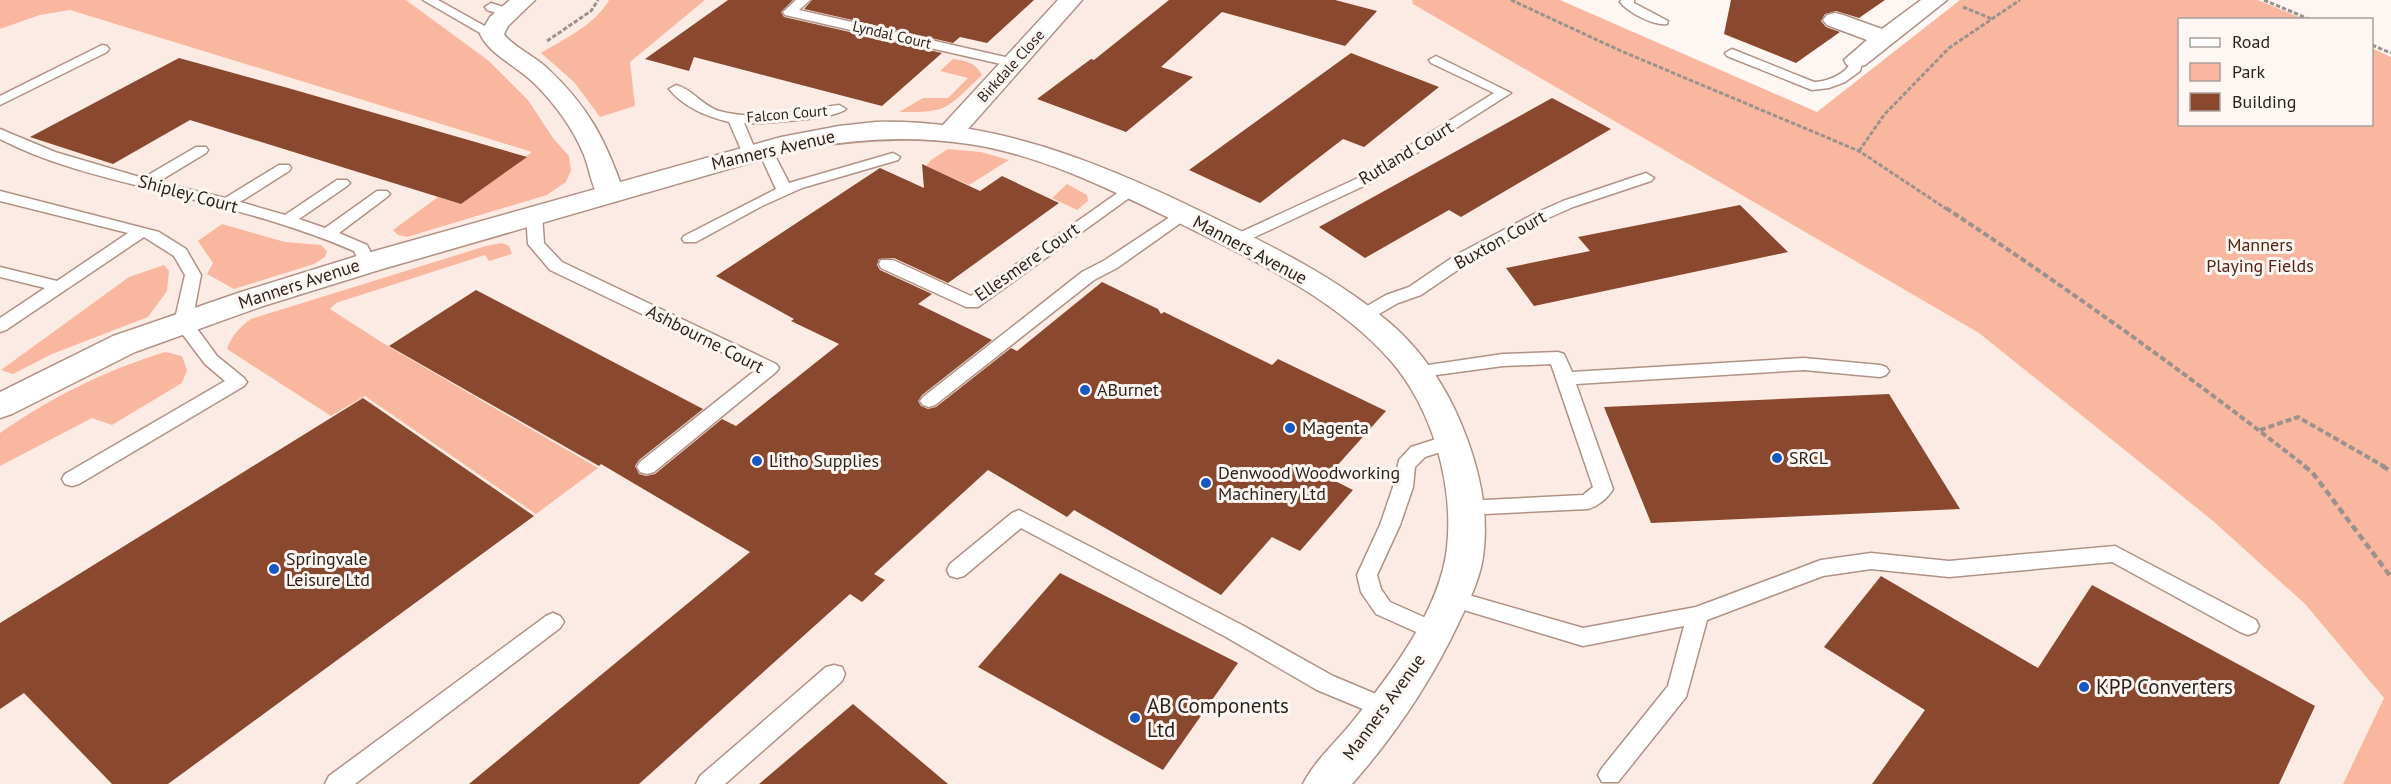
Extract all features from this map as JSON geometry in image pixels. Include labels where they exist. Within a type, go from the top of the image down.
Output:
[{"type":"street","name":"Birkdale Close","points":[[951,132],[1071,0]]},
{"type":"street","points":[[1856,60],[1884,38],[1945,2]]},
{"type":"street","points":[[508,7],[492,34],[497,45],[522,59],[570,108],[595,150],[610,193]]},
{"type":"street","points":[[1835,20],[1884,38]]},
{"type":"street","name":"Manners Avenue","points":[[0,406],[124,344],[183,323],[368,263],[790,143],[857,132],[911,130],[951,132],[992,138],[1025,147],[1068,162],[1184,214],[1301,276],[1383,334],[1414,372],[1445,419],[1465,493],[1466,537],[1459,581],[1436,632],[1405,684],[1356,751],[1325,784]]},
{"type":"lane","points":[[429,0],[492,34]]},
{"type":"lane","name":"Lyndal Court","points":[[804,0],[789,12],[1014,63]]},
{"type":"lane","points":[[1628,0],[1626,2],[1630,6],[1662,21]]},
{"type":"lane","points":[[0,100],[102,49]]},
{"type":"lane","points":[[1732,53],[1812,86],[1830,86],[1855,68],[1856,60]]},
{"type":"lane","name":"Rutland Court","points":[[1236,240],[1363,181],[1504,93],[1436,60]]},
{"type":"lane","name":"Falcon Court","points":[[675,90],[695,105],[714,114],[735,118],[755,119],[839,109]]},
{"type":"lane","name":"Falcon Court","points":[[735,118],[785,191]]},
{"type":"lane","name":"Shipley Court","points":[[0,133],[90,169],[288,220],[328,233],[361,248],[368,263]]},
{"type":"lane","points":[[145,183],[201,150]]},
{"type":"lane","points":[[690,239],[785,191],[820,177],[893,157]]},
{"type":"lane","points":[[226,204],[284,168]]},
{"type":"lane","name":"Buxton Court","points":[[1361,317],[1392,299],[1415,291],[1462,259],[1541,216],[1568,204],[1646,178]]},
{"type":"lane","points":[[288,220],[342,183]]},
{"type":"lane","name":"Ellesmere Court","points":[[887,264],[972,303],[1131,190]]},
{"type":"lane","points":[[328,233],[382,194]]},
{"type":"lane","points":[[0,196],[153,235],[180,252],[193,275],[183,323],[211,360],[238,382],[72,479]]},
{"type":"lane","points":[[928,400],[1088,276],[1111,264],[1184,214]]},
{"type":"lane","name":"Ashbourne Court","points":[[534,215],[536,244],[556,266],[771,368],[647,467]]},
{"type":"lane","points":[[0,326],[141,232]]},
{"type":"lane","points":[[0,272],[57,286]]},
{"type":"lane","points":[[1414,372],[1503,360],[1558,358],[1603,489],[1588,502],[1465,508]]},
{"type":"lane","points":[[1565,379],[1804,364],[1880,371]]},
{"type":"lane","points":[[1436,632],[1383,608],[1371,592],[1367,575],[1390,525],[1402,487],[1406,465],[1418,452],[1452,441]]},
{"type":"lane","points":[[957,570],[1019,518],[1234,631],[1325,683],[1387,709]]},
{"type":"lane","points":[[1451,598],[1583,637],[1698,615],[1831,566],[1871,561],[1949,569],[2115,554],[2248,626]]},
{"type":"lane","points":[[1610,775],[1678,690],[1698,615]]},
{"type":"lane","points":[[337,784],[553,621]]},
{"type":"lane","points":[[708,784],[834,674]]},
{"type":"path","points":[[522,59],[591,11],[598,0]]},
{"type":"path","points":[[1511,0],[1621,51],[1859,151],[2064,286],[2260,430],[2312,472],[2391,577]]},
{"type":"path","points":[[1859,151],[1884,115],[1949,48],[2020,0]]},
{"type":"path","points":[[2264,0],[2306,18]]},
{"type":"path","points":[[1945,2],[1993,19]]},
{"type":"path","points":[[2373,45],[2391,53]]},
{"type":"path","points":[[2260,430],[2298,417],[2391,471]]},
{"type":"shaded area","points":[[406,0],[1412,0],[1414,4],[1979,333],[2213,521],[2305,604],[2384,698],[2343,784],[0,784],[0,29],[40,15],[70,10],[533,152],[528,100],[489,61]]},
{"type":"green space","points":[[0,0],[406,0],[489,61],[528,100],[553,138],[569,156],[571,170],[566,182],[547,195],[407,237],[398,235],[393,230],[438,197],[461,204],[532,152],[70,10],[40,15],[0,29]]},
{"type":"green space","points":[[609,0],[705,0],[630,62],[635,106],[600,117],[574,82],[541,53],[588,24]]},
{"type":"green space","name":"Manners Playing Fields","points":[[1412,0],[1560,0],[1817,112],[1960,0],[2258,0],[2302,18],[2178,18],[2178,126],[2373,126],[2373,48],[2391,57],[2391,784],[2343,784],[2384,698],[2305,604],[2213,521],[1979,333],[1413,4]]},
{"type":"green space","points":[[953,59],[973,65],[982,75],[946,106],[928,111],[899,112],[923,98],[948,98],[968,78],[940,71]]},
{"type":"green space","points":[[948,149],[981,152],[1009,160],[969,185],[926,166]]},
{"type":"green space","points":[[1067,184],[1087,195],[1088,201],[1077,210],[1052,198]]},
{"type":"green space","points":[[222,224],[285,242],[321,245],[327,251],[325,257],[314,264],[234,289],[207,274],[213,263],[198,241]]},
{"type":"green space","points":[[502,243],[509,246],[512,254],[489,261],[485,255],[336,303],[330,309],[386,345],[598,468],[536,514],[365,396],[331,416],[227,349],[236,332],[251,319]]},
{"type":"green space","points":[[164,265],[169,271],[167,291],[148,317],[52,354],[13,374],[1,370],[129,277]]},
{"type":"green space","points":[[165,352],[182,356],[187,370],[182,383],[112,425],[92,418],[0,466],[0,433],[79,386],[121,367]]},
{"type":"building","points":[[728,0],[793,0],[781,12],[784,17],[942,53],[882,106],[694,57],[689,71],[645,59]]},
{"type":"building","points":[[812,0],[1034,0],[987,43],[960,37],[953,43],[804,9]]},
{"type":"building","points":[[1169,0],[1335,0],[1377,11],[1345,46],[1222,12],[1161,67],[1193,77],[1126,132],[1037,99],[1091,59],[1094,60]]},
{"type":"building","points":[[1731,0],[1885,0],[1859,18],[1836,11],[1825,14],[1821,21],[1826,27],[1840,32],[1796,63],[1724,34]]},
{"type":"building","points":[[1351,53],[1439,87],[1364,147],[1343,139],[1260,203],[1189,170]]},
{"type":"building","points":[[179,58],[527,157],[461,204],[190,120],[113,164],[30,137]]},
{"type":"building","points":[[1552,98],[1611,129],[1461,217],[1449,210],[1365,258],[1319,227]]},
{"type":"building","points":[[922,164],[980,191],[1002,176],[1059,203],[948,283],[894,258],[879,259],[877,265],[880,270],[932,294],[918,304],[992,340],[922,395],[918,401],[921,406],[928,409],[936,407],[1011,348],[1017,351],[1102,282],[1158,309],[1161,314],[1164,312],[1272,365],[1278,359],[1386,411],[1327,477],[1353,490],[1300,551],[1272,537],[1221,595],[1074,510],[1067,517],[988,470],[874,574],[885,580],[862,602],[850,594],[639,784],[469,784],[750,552],[601,464],[599,466],[389,346],[476,290],[703,409],[639,460],[635,466],[639,474],[646,476],[655,474],[722,419],[736,426],[839,344],[791,321],[794,319],[716,276],[880,168],[924,188]]},
{"type":"building","points":[[1740,205],[1788,252],[1534,306],[1506,268],[1590,251],[1578,237]]},
{"type":"building","name":"SRCL","points":[[1889,394],[1960,509],[1651,523],[1604,407]]},
{"type":"building","name":"Springvale Leisure Ltd","points":[[363,398],[534,516],[168,784],[112,784],[24,693],[0,709],[0,623]]},
{"type":"building","name":"AB Components Ltd","points":[[1060,573],[1238,663],[1163,770],[978,667]]},
{"type":"building","name":"KPP Converters","points":[[1881,576],[2038,668],[2092,585],[2315,706],[2279,784],[1872,784],[1925,710],[1824,647]]},
{"type":"building","points":[[853,704],[948,784],[759,784]]},
{"type":"place","name":"ABurnet","points":[[1085,390]]},
{"type":"place","name":"Magenta","points":[[1290,428]]},
{"type":"place","name":"SRCL","points":[[1777,458]]},
{"type":"place","name":"Litho Supplies","points":[[757,461]]},
{"type":"place","name":"Denwood Woodworking Machinery Ltd","points":[[1206,483]]},
{"type":"place","name":"Springvale Leisure Ltd","points":[[274,569]]},
{"type":"place","name":"KPP Converters","points":[[2084,687]]},
{"type":"place","name":"AB Components Ltd","points":[[1135,718]]}]
